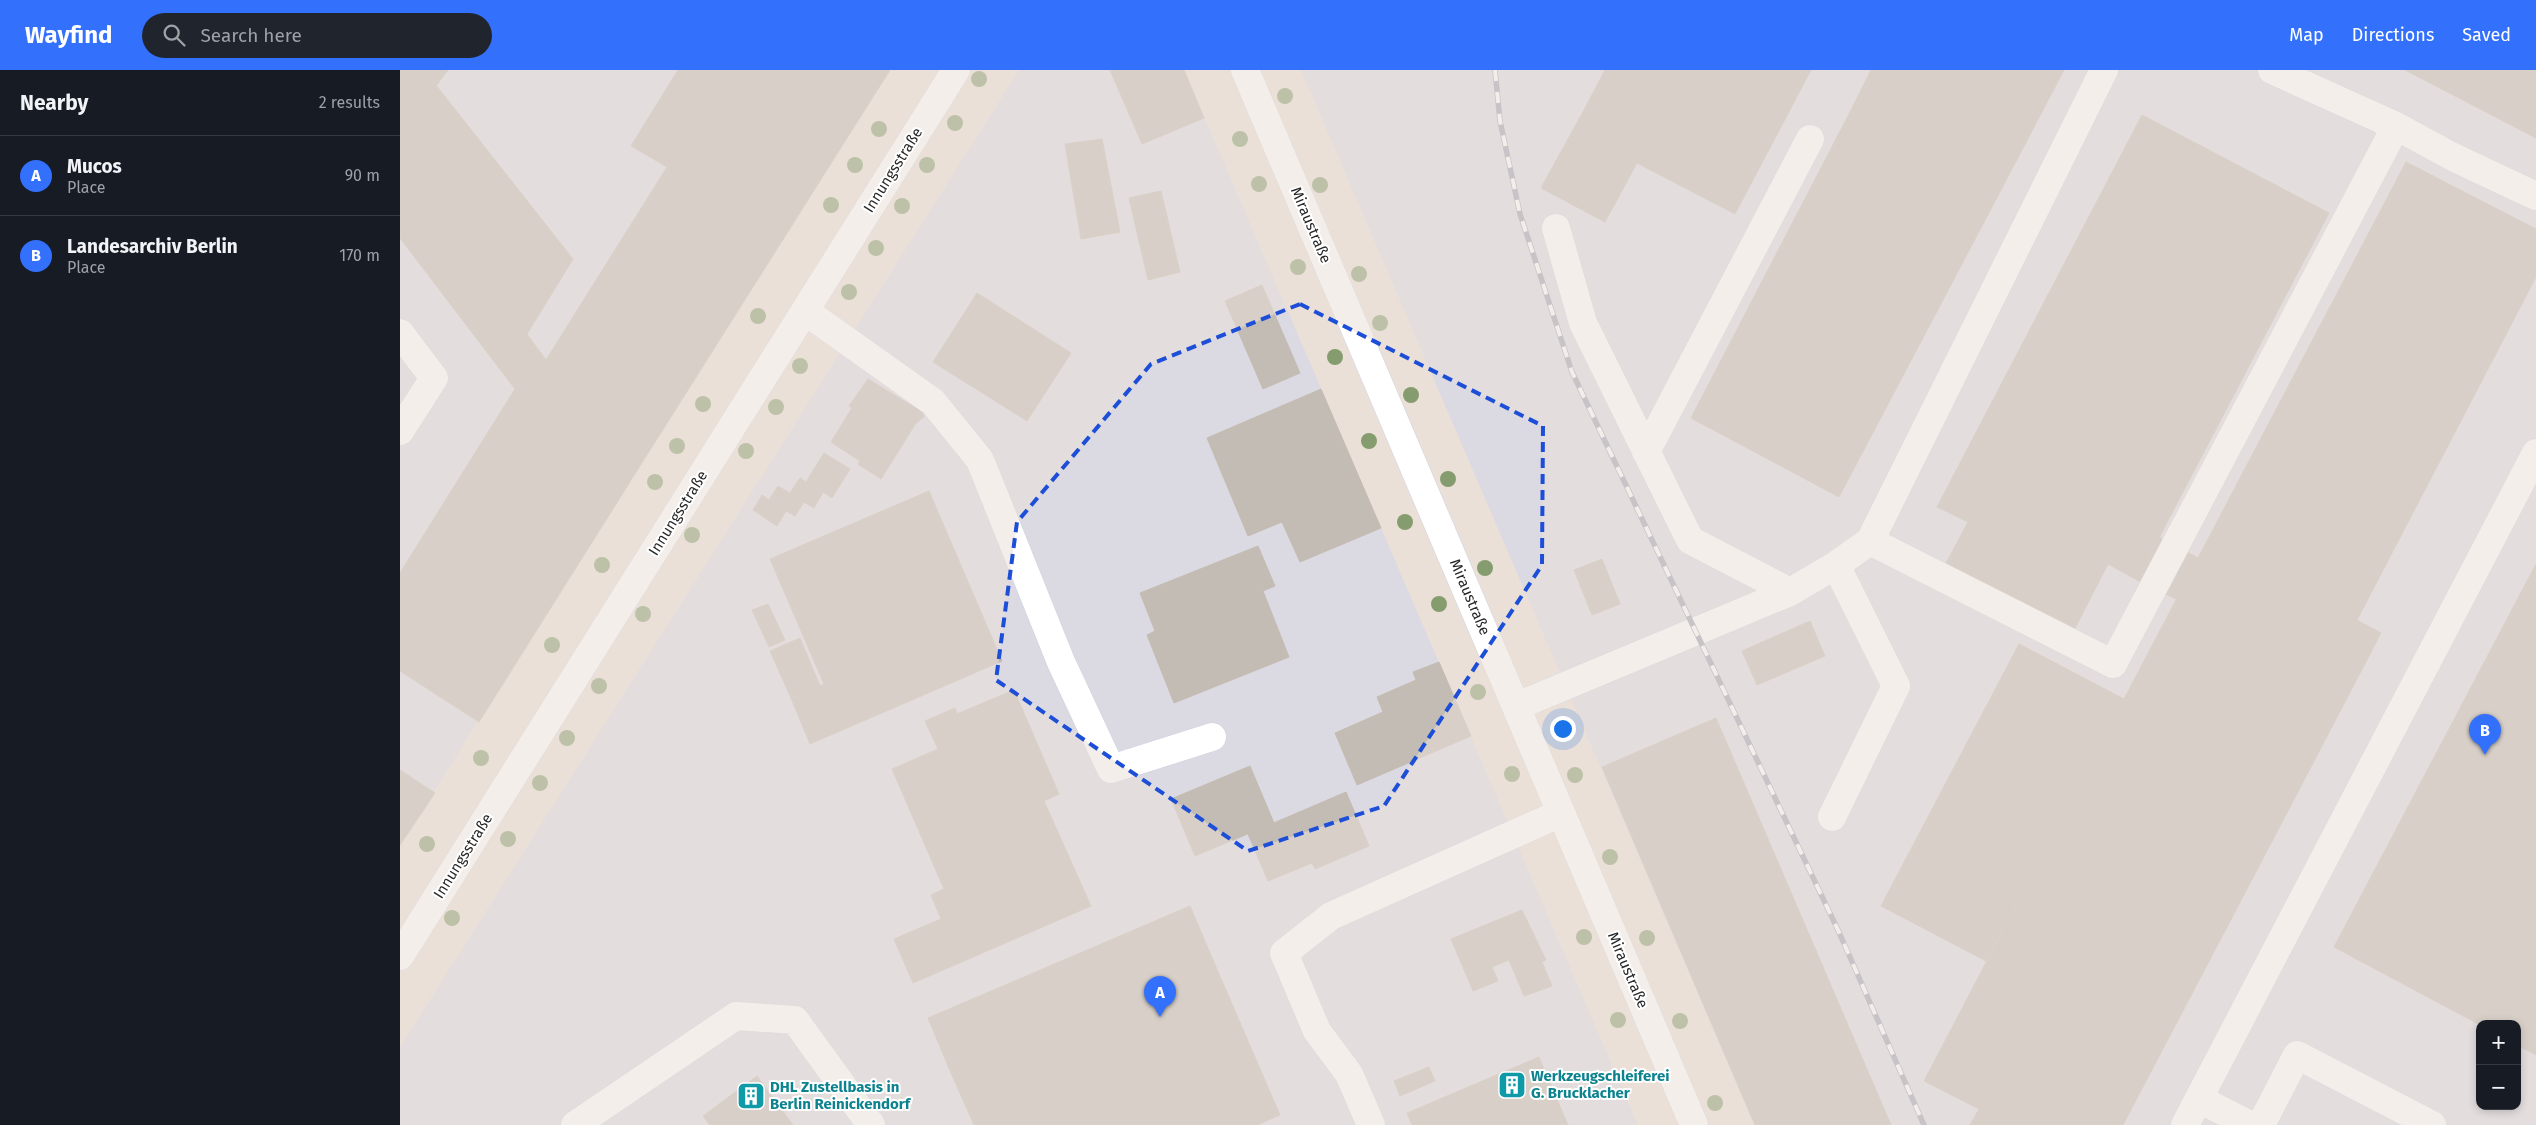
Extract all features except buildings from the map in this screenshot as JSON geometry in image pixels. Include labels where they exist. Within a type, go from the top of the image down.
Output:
[{"type":"street","name":"Innungsstraße","points":[[400,956],[956,70]]},
{"type":"street","name":"Miraustraße","points":[[1246,70],[1694,1125]]},
{"type":"street","points":[[1516,706],[1790,592],[1836,565],[1870,541],[2104,70]]},
{"type":"street","points":[[2272,70],[2396,126],[2452,157],[2536,196]]},
{"type":"street","points":[[1870,541],[2113,664],[2396,126]]},
{"type":"street","points":[[1646,452],[1810,140]]},
{"type":"street","points":[[1556,228],[1583,323],[1690,540],[1790,592]]},
{"type":"street","points":[[805,311],[933,402],[980,460],[1061,662],[1111,769],[1212,737]]},
{"type":"street","points":[[400,332],[434,378],[400,431]]},
{"type":"street","points":[[2186,1125],[2536,453]]},
{"type":"street","points":[[1832,818],[1896,686],[1836,565]]},
{"type":"street","points":[[1371,1125],[1349,1074],[1317,1031],[1284,953],[1331,916],[1561,813]]},
{"type":"street","points":[[575,1125],[736,1016],[795,1020],[871,1125]]},
{"type":"street","points":[[2261,1125],[2297,1055],[2432,1125]]},
{"type":"street","points":[[2199,1099],[2250,1125]]},
{"type":"highlighted area","points":[[1300,304],[1543,426],[1542,565],[1384,806],[1248,851],[996,680],[1017,522],[1151,364]]},
{"type":"shaded area","points":[[400,70],[890,70],[400,845]]},
{"type":"shaded area","points":[[1019,70],[1184,70],[1638,1125],[400,1125],[400,1047]]},
{"type":"shaded area","points":[[1301,70],[2536,70],[2536,1125],[1754,1125]]},
{"type":"railway","points":[[1495,70],[1500,121],[1520,214],[1572,372],[1838,930],[1924,1125]]},
{"type":"place","name":"Landesarchiv Berlin","points":[[2485,755]]},
{"type":"place","name":"Mucos","points":[[1160,1017]]},
{"type":"place","name":"Werkzeugschleiferei G. Brucklacher","points":[[1512,1085]]},
{"type":"place","name":"DHL Zustellbasis in Berlin Reinickendorf","points":[[751,1096]]}]
